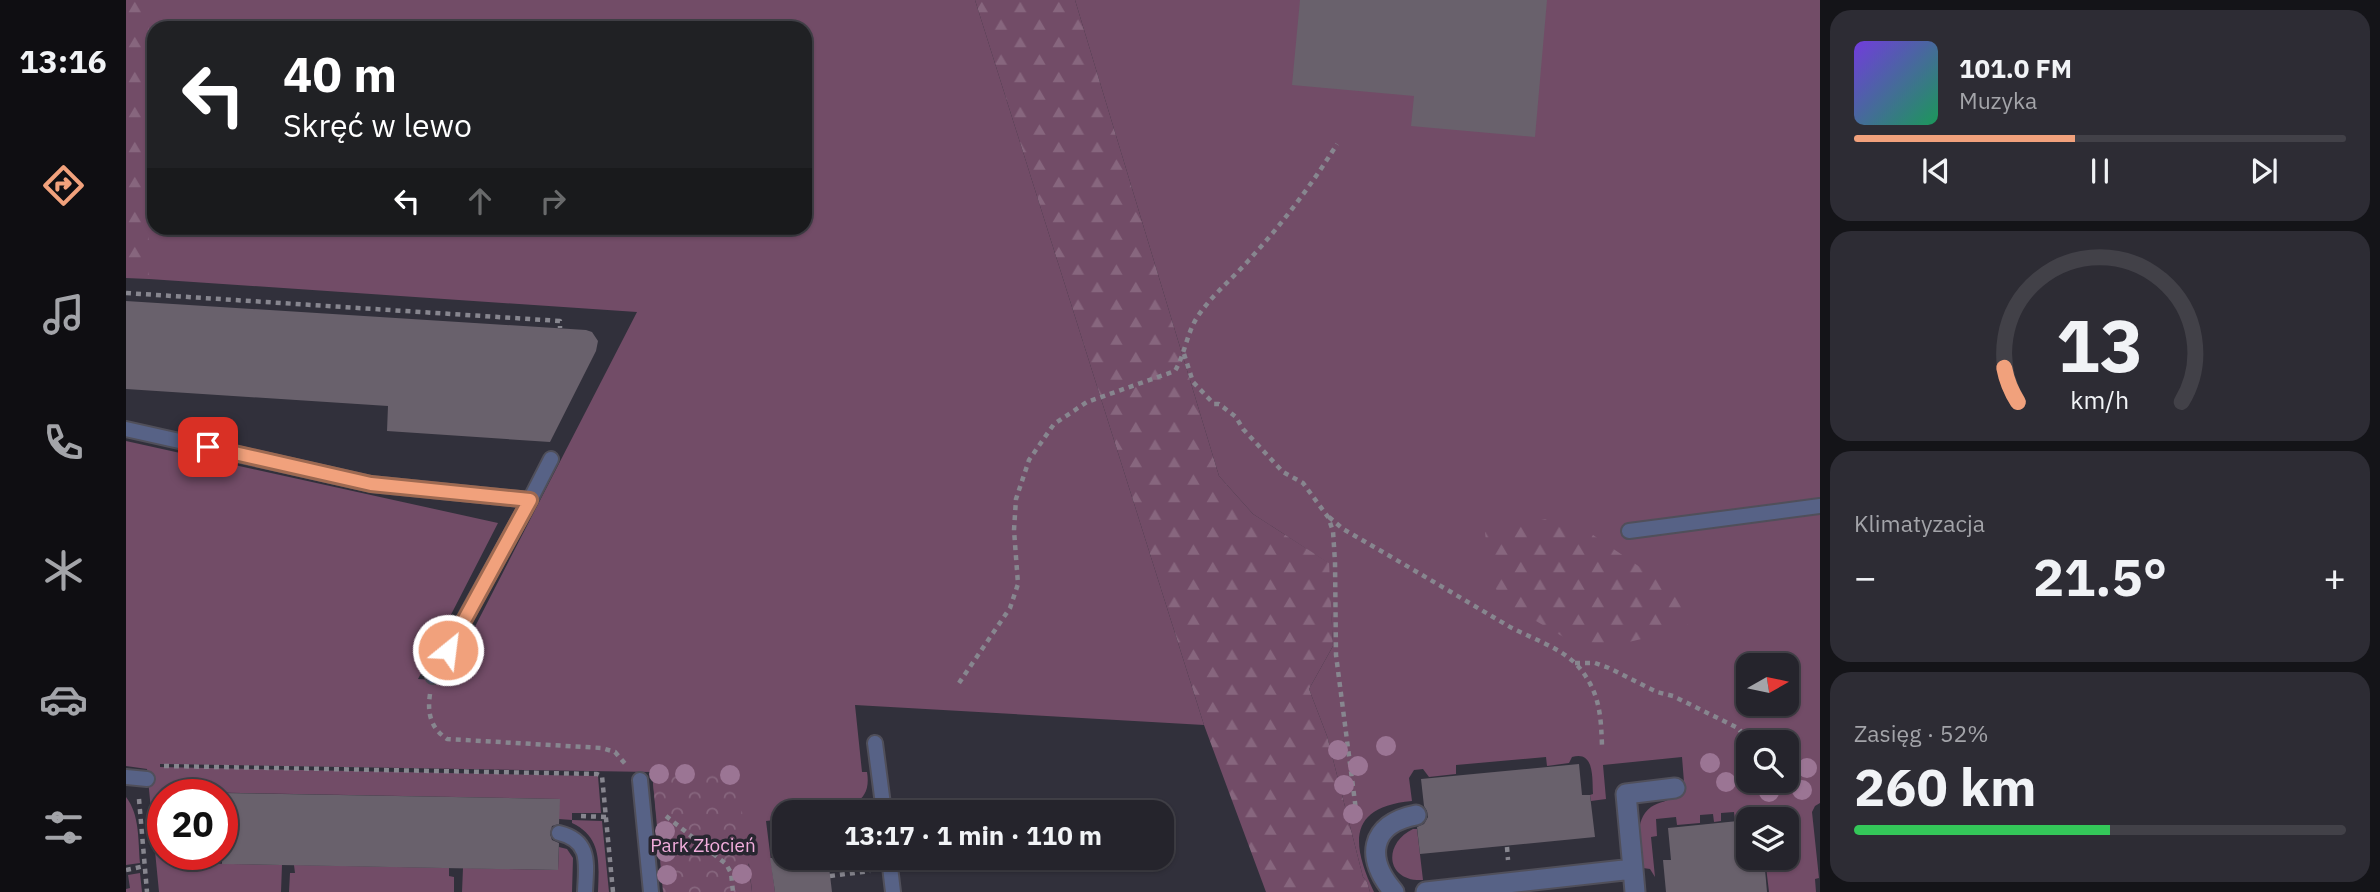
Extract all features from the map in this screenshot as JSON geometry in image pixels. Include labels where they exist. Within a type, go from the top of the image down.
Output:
[{"type":"street","points":[[1635,892],[1626,794],[1675,788]]},
{"type":"street","points":[[1394,892],[1382,875],[1376,859],[1376,846],[1380,834],[1389,824],[1416,815]]},
{"type":"street","points":[[1426,892],[1633,869]]},
{"type":"lane","points":[[126,429],[371,484],[530,500]]},
{"type":"lane","points":[[433,676],[551,459]]},
{"type":"lane","points":[[1629,531],[1820,506]]},
{"type":"lane","points":[[875,743],[882,800]]},
{"type":"lane","points":[[640,780],[651,892]]},
{"type":"lane","points":[[559,833],[578,842],[584,850],[585,892]]},
{"type":"lane","points":[[890,870],[893,892]]},
{"type":"path","points":[[959,683],[1010,608],[1018,584],[1014,530],[1016,499],[1029,460],[1054,424],[1087,402],[1175,371],[1196,318],[1308,191],[1337,144]]},
{"type":"path","points":[[126,293],[560,321],[560,328]]},
{"type":"path","points":[[1184,353],[1193,382],[1214,404],[1219,404],[1236,417],[1250,437],[1283,472],[1303,483],[1328,517],[1343,529],[1507,626],[1567,656],[1596,692],[1602,746]]},
{"type":"path","points":[[1328,517],[1333,531],[1335,562],[1335,655],[1357,818]]},
{"type":"path","points":[[1574,663],[1595,663],[1609,668],[1740,730]]},
{"type":"path","points":[[433,676],[430,717],[436,731],[447,739],[602,748],[615,752],[640,780]]},
{"type":"path","points":[[161,766],[597,774],[602,776],[613,892]]},
{"type":"path","points":[[137,778],[148,892]]},
{"type":"path","points":[[661,815],[672,819],[726,864],[731,873],[733,892]]},
{"type":"path","points":[[573,816],[606,817]]},
{"type":"path","points":[[126,870],[145,866]]},
{"type":"path","points":[[830,876],[874,870]]},
{"type":"green space","points":[[126,0],[149,0],[149,279],[126,278]]},
{"type":"green space","points":[[149,0],[975,0],[1204,725],[855,705],[862,772],[867,772],[866,790],[859,800],[772,800],[772,820],[766,821],[775,892],[752,892],[749,864],[656,812],[652,772],[160,764],[160,767],[598,776],[601,813],[572,813],[572,820],[559,819],[559,799],[238,793],[238,779],[148,779],[147,769],[126,766],[126,441],[498,523],[418,679],[447,681],[637,312],[149,279],[149,235],[812,235],[812,21],[149,21]]},
{"type":"green space","points":[[975,0],[1075,0],[1219,476],[1253,514],[1329,563],[1333,646],[1309,689],[1327,736],[1363,877],[1370,892],[1266,892],[1204,725]]},
{"type":"green space","points":[[1075,0],[1820,0],[1820,803],[1812,812],[1819,878],[1815,879],[1816,892],[1769,892],[1766,870],[1799,870],[1799,807],[1736,807],[1736,820],[1734,812],[1721,813],[1721,821],[1714,822],[1713,814],[1700,815],[1700,823],[1677,825],[1676,817],[1656,819],[1657,836],[1651,837],[1655,877],[1650,869],[1643,868],[1641,820],[1651,807],[1678,795],[1684,782],[1682,757],[1603,765],[1606,799],[1591,801],[1591,767],[1585,758],[1579,756],[1572,757],[1569,763],[1547,766],[1546,757],[1456,765],[1456,774],[1429,777],[1423,769],[1414,770],[1409,778],[1412,801],[1376,811],[1360,830],[1361,858],[1374,892],[1370,892],[1363,877],[1327,736],[1309,689],[1333,646],[1328,563],[1253,514],[1219,476]]},
{"type":"green space","points":[[1546,519],[1574,522],[1675,591],[1689,628],[1620,644],[1572,642],[1502,601],[1490,577],[1485,532]]},
{"type":"green space","name":"Park Złocień","points":[[737,771],[752,892],[663,892],[652,772]]},
{"type":"green space","points":[[126,797],[136,820],[140,863],[126,865]]},
{"type":"green space","points":[[572,820],[602,821],[609,892],[598,892],[598,861],[594,843],[582,829],[572,823]]},
{"type":"green space","points":[[1413,829],[1417,829],[1423,880],[1401,875],[1392,861],[1396,844]]},
{"type":"green space","points":[[559,847],[567,849],[573,858],[572,892],[462,892],[463,868],[558,870]]},
{"type":"green space","points":[[238,864],[282,865],[281,892],[159,892],[157,870],[238,870]]},
{"type":"green space","points":[[294,865],[449,868],[449,876],[454,877],[454,892],[289,892],[290,873],[295,873]]},
{"type":"green space","points":[[140,873],[142,892],[126,892],[126,889],[130,888],[128,875]]},
{"type":"building","points":[[1300,0],[1547,0],[1535,137],[1411,126],[1414,96],[1292,85]]},
{"type":"building","points":[[126,301],[586,330],[592,332],[598,341],[596,351],[550,442],[387,431],[388,406],[126,389]]},
{"type":"building","points":[[1579,764],[1582,795],[1590,795],[1595,837],[1420,854],[1417,827],[1424,824],[1428,817],[1421,779]]},
{"type":"building","points":[[238,793],[560,799],[559,824],[552,826],[550,834],[552,840],[559,843],[558,870],[238,864]]},
{"type":"building","points":[[1736,821],[1736,870],[1765,870],[1767,892],[1666,892],[1663,860],[1671,860],[1668,828]]},
{"type":"building","points":[[770,858],[772,870],[829,870],[832,892],[775,892]]},
{"type":"route","points":[[208,447],[371,484],[530,500],[448,650]]}]
